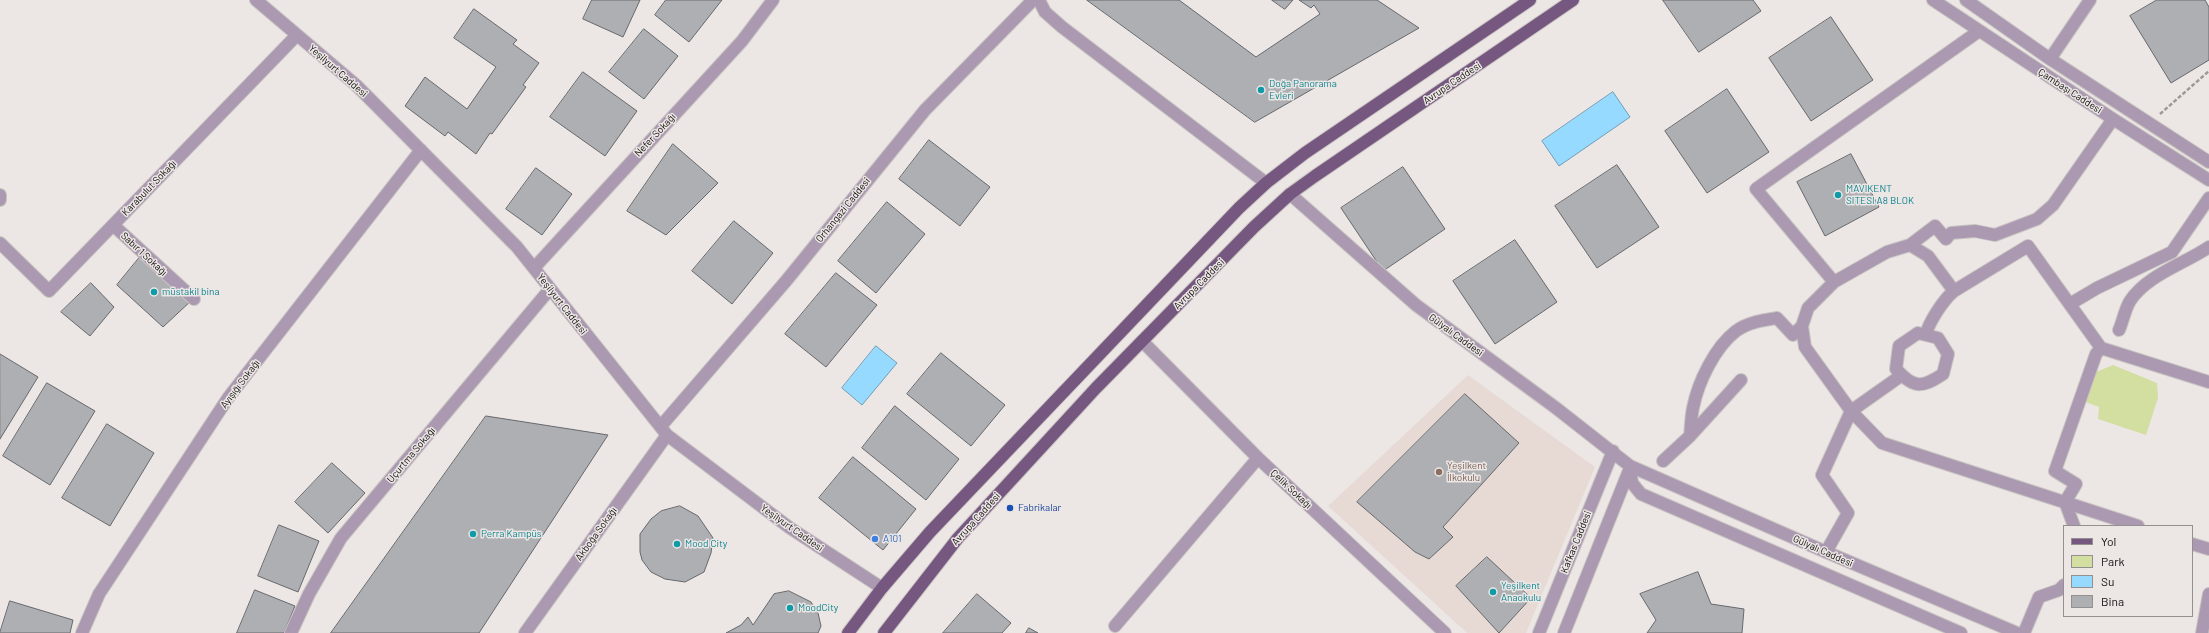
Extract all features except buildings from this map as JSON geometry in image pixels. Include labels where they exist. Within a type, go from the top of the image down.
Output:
[{"type":"main road","points":[[848,633],[882,588],[930,532],[1000,456],[1266,183],[1305,153],[1530,0]]},
{"type":"main road","name":"Avrupa Caddesi","points":[[884,633],[958,538],[1096,388],[1254,227],[1290,194],[1573,0]]},
{"type":"street","name":"Yeşilyurt Caddesi","points":[[256,0],[356,85],[516,247],[664,430],[790,528],[882,588]]},
{"type":"street","name":"Nefer Sokağı","points":[[534,268],[742,41],[774,0]]},
{"type":"street","name":"Orhangazi Caddesi","points":[[664,430],[925,110],[1033,0]]},
{"type":"street","points":[[1039,0],[1045,12],[1062,27],[1266,183]]},
{"type":"street","name":"Çambaşı Caddesi","points":[[1933,0],[2209,180]]},
{"type":"street","name":"Çambaşı Caddesi","points":[[1966,0],[2050,59],[2209,162]]},
{"type":"street","points":[[2050,59],[2090,0]]},
{"type":"street","points":[[1834,282],[1756,189],[1979,30]]},
{"type":"street","name":"Karabulut Sokağı","points":[[0,243],[49,291],[296,35]]},
{"type":"street","points":[[2114,119],[2053,205],[2037,219],[1995,235],[1975,231],[1951,233],[1946,239],[1935,226],[1910,245],[1887,252],[1834,282],[1808,308],[1802,326],[1805,347],[1851,410],[1882,443],[2135,525]]},
{"type":"street","name":"Ayışığı Sokağı","points":[[82,633],[99,594],[228,398],[421,150]]},
{"type":"street","name":"Gülyalı Caddesi","points":[[1290,194],[1416,305],[1613,451],[1630,466],[1826,552],[2017,633]]},
{"type":"street","points":[[0,195],[0,200]]},
{"type":"street","points":[[2070,304],[2097,288],[2172,252],[2209,198]]},
{"type":"street","name":"Sabır 1 Sokağı","points":[[113,225],[194,299]]},
{"type":"street","points":[[1910,245],[1928,256],[1954,291]]},
{"type":"street","points":[[1926,335],[1927,327],[1933,317],[1954,291],[2028,246],[2101,348],[2207,378]]},
{"type":"street","points":[[2119,330],[2130,301],[2156,276],[2192,258],[2209,247]]},
{"type":"street","name":"Uçurtma Sokağı","points":[[291,633],[309,594],[341,538],[550,290]]},
{"type":"street","points":[[1690,436],[1693,408],[1706,372],[1719,347],[1737,330],[1758,321],[1778,318],[1793,335],[1802,326]]},
{"type":"street","points":[[1918,334],[1938,338],[1948,354],[1943,374],[1927,385],[1912,383],[1902,375],[1896,369],[1899,346],[1918,334]]},
{"type":"street","name":"Çelik Sokağı","points":[[1142,341],[1258,458],[1445,633]]},
{"type":"street","points":[[2065,502],[2076,484],[2055,471],[2096,354],[2101,348]]},
{"type":"street","points":[[1826,552],[1848,513],[1822,475],[1851,410],[1902,375]]},
{"type":"street","points":[[1664,461],[1690,436],[1741,380]]},
{"type":"street","name":"Akboğa Sokağı","points":[[525,633],[664,430]]},
{"type":"street","name":"Kafkas Caddesi","points":[[1539,633],[1613,451]]},
{"type":"street","points":[[1115,626],[1258,458]]},
{"type":"street","points":[[1564,633],[1630,466]]},
{"type":"street","name":"Gülyalı Caddesi","points":[[1630,466],[1632,483],[1641,494],[1961,633]]},
{"type":"street","points":[[2065,502],[2074,525]]},
{"type":"street","points":[[2193,544],[2209,549]]},
{"type":"street","points":[[2024,633],[2039,597],[2059,590],[2063,586]]},
{"type":"street","points":[[2202,633],[2209,594]]},
{"type":"path","points":[[2149,123],[2209,71]]},
{"type":"shaded area","points":[[1468,375],[1595,467],[1526,633],[1467,633],[1328,506]]},
{"type":"green space","points":[[2113,365],[2157,383],[2158,398],[2146,435],[2098,419],[2099,407],[2083,401],[2096,372]]},
{"type":"water","points":[[1613,92],[1630,117],[1559,166],[1542,141]]},
{"type":"water","points":[[876,346],[897,363],[862,405],[842,388]]},
{"type":"place","name":"Doğa Panorama Evleri","points":[[1261,90]]},
{"type":"place","name":"MAVIKENT SITESI A8 BLOK","points":[[1838,195]]},
{"type":"place","name":"müstakil bina","points":[[154,292]]},
{"type":"place","name":"Yeşilkent İlkokulu","points":[[1439,472]]},
{"type":"place","name":"Fabrikalar","points":[[1010,508]]},
{"type":"place","name":"Perra Kampüs","points":[[473,534]]},
{"type":"place","name":"A101","points":[[875,539]]},
{"type":"place","name":"Mood City","points":[[677,544]]},
{"type":"place","name":"Yeşilkent Anaokulu","points":[[1493,592]]},
{"type":"place","name":"MoodCity","points":[[790,608]]}]
